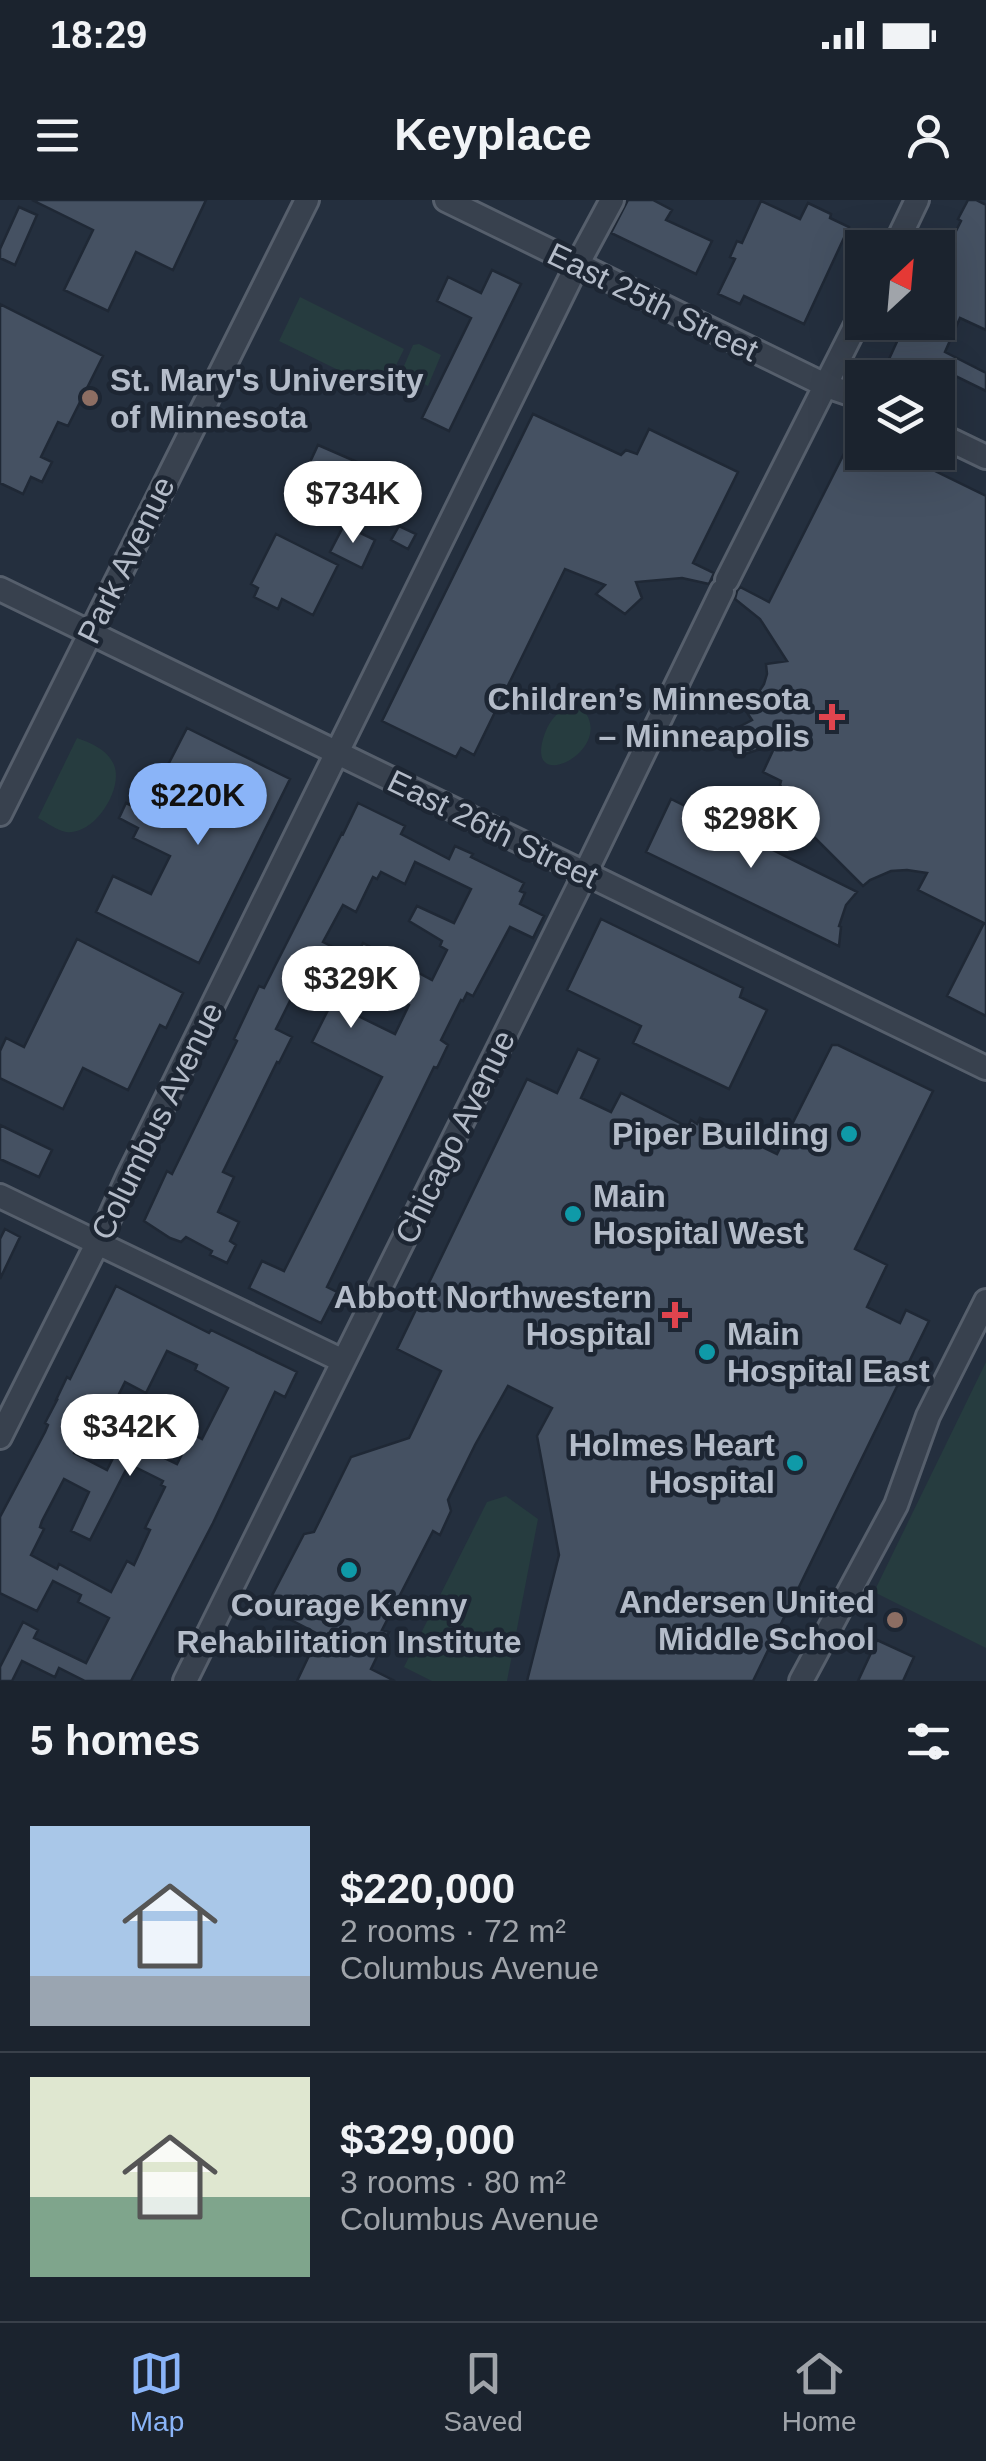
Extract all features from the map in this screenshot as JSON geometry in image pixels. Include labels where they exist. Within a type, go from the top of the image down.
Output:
[{"type":"street","name":"Park Avenue","points":[[0,814],[306,200]]},
{"type":"street","name":"East 25th Street","points":[[446,200],[845,392]]},
{"type":"street","name":"Columbus Avenue","points":[[0,1438],[612,200]]},
{"type":"street","points":[[903,230],[917,200]]},
{"type":"street","name":"Chicago Avenue","points":[[185,1681],[849,340]]},
{"type":"street","points":[[955,442],[986,458]]},
{"type":"street","name":"East 26th Street","points":[[0,589],[986,1068]]},
{"type":"street","points":[[0,1196],[343,1361]]},
{"type":"street","points":[[801,1681],[896,1504],[928,1416],[986,1301]]},
{"type":"green space","points":[[300,297],[404,349],[383,392],[279,341]]},
{"type":"green space","points":[[413,345],[441,355],[428,386],[401,373]]},
{"type":"green space","points":[[572,705],[580,706],[590,722],[589,737],[581,751],[569,760],[556,765],[546,763],[541,753],[547,728]]},
{"type":"green space","points":[[77,738],[108,755],[114,765],[115,786],[96,819],[87,827],[66,832],[38,818]]},
{"type":"green space","points":[[986,1362],[986,1648],[874,1592]]},
{"type":"green space","points":[[506,1496],[538,1519],[507,1681],[432,1681],[404,1667],[487,1502]]},
{"type":"building","points":[[32,200],[206,200],[173,270],[136,252],[108,311],[64,290],[93,230]]},
{"type":"building","points":[[628,200],[653,200],[672,210],[666,220],[712,241],[696,274],[611,233]]},
{"type":"building","points":[[968,200],[986,205],[986,330],[960,318],[955,329],[955,233],[961,221],[958,219]]},
{"type":"building","points":[[761,201],[800,219],[808,203],[849,227],[804,324],[744,296],[740,304],[718,294],[735,259],[730,257],[737,241],[742,243]]},
{"type":"building","points":[[19,207],[37,215],[15,265],[0,258],[0,249]]},
{"type":"building","points":[[492,270],[521,284],[449,431],[422,418],[471,318],[437,301],[448,277],[481,293]]},
{"type":"building","points":[[0,304],[103,356],[68,426],[58,422],[41,457],[52,462],[42,482],[31,477],[23,494],[0,483]]},
{"type":"building","points":[[898,340],[950,340],[945,352],[986,373],[986,391],[955,376],[955,360],[889,360]]},
{"type":"building","points":[[533,414],[621,455],[626,450],[637,454],[649,429],[738,472],[693,563],[714,573],[709,584],[682,578],[636,582],[642,598],[625,614],[596,594],[605,585],[565,569],[474,755],[461,748],[456,757],[382,721]]},
{"type":"building","points":[[318,445],[357,462],[342,495],[303,477]]},
{"type":"building","points":[[845,452],[845,470],[933,470],[986,496],[986,1016],[947,996],[984,923],[918,890],[927,873],[891,871],[863,886],[811,834],[781,781],[763,772],[776,744],[742,755],[733,752],[728,741],[731,731],[752,720],[744,708],[764,684],[766,664],[787,661],[760,619],[735,599],[737,591],[740,587],[769,602]]},
{"type":"building","points":[[344,525],[375,540],[362,568],[330,552]]},
{"type":"building","points":[[399,526],[416,534],[408,549],[391,540]]},
{"type":"building","points":[[276,534],[338,565],[313,615],[282,599],[278,609],[254,597],[258,588],[251,584]]},
{"type":"building","points":[[187,728],[290,779],[199,963],[96,912],[113,876],[151,894],[170,856],[133,838],[138,828],[119,818],[126,803],[145,812],[150,803],[188,821],[207,782],[169,763]]},
{"type":"building","points":[[671,799],[857,892],[846,905],[839,926],[839,946],[646,852]]},
{"type":"building","points":[[358,803],[405,826],[401,834],[449,859],[455,846],[524,883],[520,904],[544,916],[533,938],[510,927],[473,996],[467,993],[461,1000],[441,1040],[448,1045],[327,1287],[337,1292],[321,1323],[249,1288],[262,1261],[284,1271],[382,1077],[312,1042],[328,1010],[294,993],[276,1029],[292,1037],[223,1172],[234,1177],[218,1212],[239,1222],[230,1241],[236,1245],[227,1263],[186,1237],[181,1242],[170,1238],[144,1221],[167,1171],[172,1174],[237,1041],[234,1039],[259,986],[264,988]],"holes":[[[415,862],[471,889],[454,923],[417,906],[409,921],[442,941],[440,946],[447,950],[432,980],[363,943],[355,958],[323,942],[343,905],[356,912],[373,877],[377,879],[381,872],[405,884]],[[366,983],[409,1005],[395,1034],[352,1013]]]},
{"type":"building","points":[[601,919],[743,988],[740,997],[767,1010],[729,1089],[633,1043],[641,1026],[567,990]]},
{"type":"building","points":[[77,939],[183,993],[166,1028],[160,1025],[128,1090],[83,1068],[63,1109],[0,1078],[0,1051],[6,1038],[24,1047]]},
{"type":"building","name":"Abbott Northwestern Hospital","points":[[832,1045],[933,1091],[855,1249],[887,1265],[867,1307],[900,1323],[906,1310],[929,1321],[753,1681],[527,1681],[559,1555],[537,1436],[552,1408],[508,1386],[448,1500],[451,1511],[440,1535],[433,1531],[382,1630],[389,1632],[371,1669],[395,1681],[297,1681],[322,1636],[266,1607],[304,1534],[314,1532],[351,1457],[409,1438],[441,1371],[397,1349],[527,1079],[557,1093],[578,1049],[599,1059],[581,1098],[611,1112],[621,1093],[688,1127],[691,1120],[697,1124],[700,1118],[777,1154]]},
{"type":"building","points":[[0,1125],[52,1150],[39,1177],[0,1159]]},
{"type":"building","points":[[5,1229],[20,1237],[0,1279],[0,1239]]},
{"type":"building","points":[[116,1286],[297,1372],[285,1397],[275,1392],[131,1681],[85,1681],[59,1668],[55,1677],[22,1661],[12,1681],[0,1681],[0,1667],[23,1622],[38,1630],[34,1638],[86,1663],[109,1618],[78,1602],[81,1595],[53,1581],[37,1611],[0,1593],[0,1517],[45,1432],[45,1423],[67,1377],[70,1379]],"holes":[[[167,1351],[197,1365],[195,1370],[228,1388],[202,1439],[192,1434],[177,1464],[137,1445],[146,1429],[111,1410],[125,1382],[146,1393]],[[91,1417],[123,1433],[107,1470],[74,1453]],[[129,1464],[163,1481],[161,1485],[165,1487],[145,1528],[150,1530],[134,1565],[127,1561],[111,1592],[59,1564],[57,1569],[31,1555],[44,1529],[40,1527],[42,1521],[64,1479],[89,1492],[71,1531],[90,1540]]]},
{"type":"building","points":[[877,1640],[914,1657],[903,1681],[858,1681]]},
{"type":"place","name":"St. Mary's University of Minnesota","points":[[90,398]]},
{"type":"place","name":"Children’s Minnesota – Minneapolis","points":[[832,717]]},
{"type":"place","name":"Piper Building","points":[[849,1134]]},
{"type":"place","name":"Main Hospital West","points":[[573,1214]]},
{"type":"place","name":"Abbott Northwestern Hospital","points":[[675,1315]]},
{"type":"place","name":"Main Hospital East","points":[[707,1352]]},
{"type":"place","name":"Holmes Heart Hospital","points":[[795,1463]]},
{"type":"place","name":"Courage Kenny Rehabilitation Institute","points":[[349,1570]]},
{"type":"place","name":"Andersen United Middle School","points":[[895,1620]]}]
